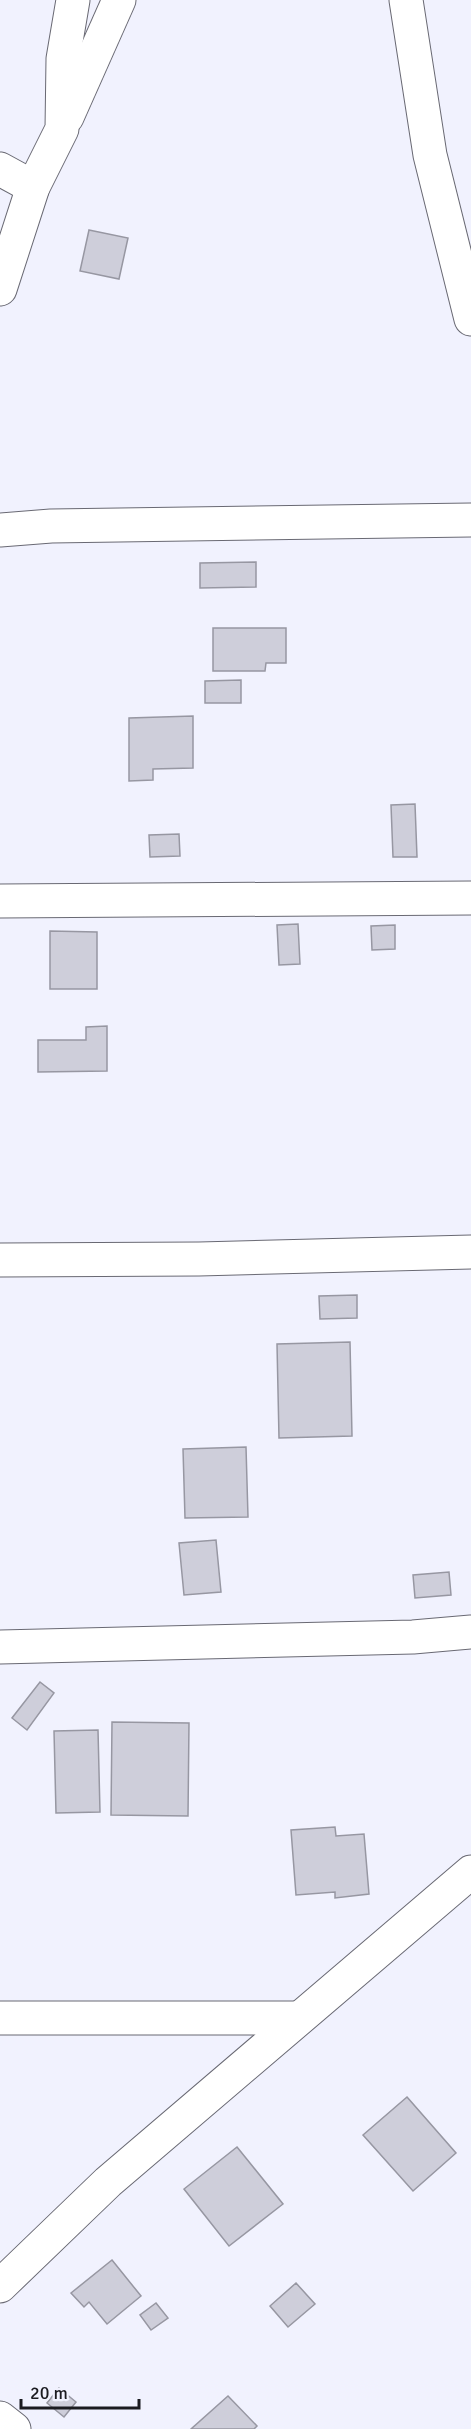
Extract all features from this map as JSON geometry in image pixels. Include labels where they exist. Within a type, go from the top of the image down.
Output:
[{"type":"street","points":[[62,129],[63,59],[73,0]]},
{"type":"street","points":[[0,289],[33,187],[62,129],[119,0]]},
{"type":"street","points":[[406,0],[430,155],[471,319]]},
{"type":"street","points":[[0,169],[33,187]]},
{"type":"street","points":[[0,530],[51,526],[471,520]]},
{"type":"street","points":[[0,901],[471,898]]},
{"type":"street","points":[[0,1260],[199,1259],[471,1252]]},
{"type":"street","points":[[5,1654],[413,1637],[471,1632]]},
{"type":"street","points":[[0,2286],[108,2182],[471,1872]]},
{"type":"street","points":[[0,2018],[299,2018]]},
{"type":"street","points":[[0,2418],[14,2429]]},
{"type":"building","points":[[89,230],[128,238],[119,279],[80,271]]},
{"type":"building","points":[[256,562],[256,587],[200,588],[200,563]]},
{"type":"building","points":[[213,628],[286,628],[286,663],[266,663],[265,671],[213,671]]},
{"type":"building","points":[[241,680],[241,703],[205,703],[205,681]]},
{"type":"building","points":[[193,716],[193,768],[153,769],[153,780],[129,781],[129,718]]},
{"type":"building","points":[[415,804],[417,857],[393,857],[391,805]]},
{"type":"building","points":[[179,834],[180,856],[150,857],[149,835]]},
{"type":"building","points":[[298,924],[300,964],[279,965],[277,925]]},
{"type":"building","points":[[395,925],[395,949],[372,950],[371,926]]},
{"type":"building","points":[[50,931],[97,932],[97,989],[50,989]]},
{"type":"building","points":[[107,1026],[107,1071],[38,1072],[38,1040],[86,1040],[86,1027]]},
{"type":"building","points":[[357,1295],[357,1318],[320,1319],[319,1296]]},
{"type":"building","points":[[350,1342],[352,1436],[279,1438],[277,1344]]},
{"type":"building","points":[[246,1447],[248,1517],[185,1518],[183,1449]]},
{"type":"building","points":[[216,1540],[221,1592],[184,1595],[179,1543]]},
{"type":"building","points":[[449,1572],[451,1595],[415,1598],[413,1575]]},
{"type":"building","points":[[40,1682],[54,1693],[27,1730],[12,1718]]},
{"type":"building","points":[[112,1722],[189,1723],[188,1816],[111,1815]]},
{"type":"building","points":[[98,1730],[100,1812],[56,1813],[54,1731]]},
{"type":"building","points":[[335,1827],[336,1836],[364,1834],[369,1894],[335,1898],[335,1892],[296,1895],[291,1830]]},
{"type":"building","points":[[407,2097],[456,2153],[413,2191],[363,2135]]},
{"type":"building","points":[[237,2147],[283,2204],[229,2246],[184,2189]]},
{"type":"building","points":[[112,2260],[141,2296],[107,2324],[89,2302],[84,2307],[71,2293]]},
{"type":"building","points":[[296,2283],[315,2304],[288,2327],[270,2306]]},
{"type":"building","points":[[156,2303],[168,2318],[151,2330],[140,2315]]},
{"type":"building","points":[[59,2388],[76,2402],[64,2417],[47,2403]]},
{"type":"building","points":[[228,2396],[257,2426],[254,2429],[191,2429]]}]
